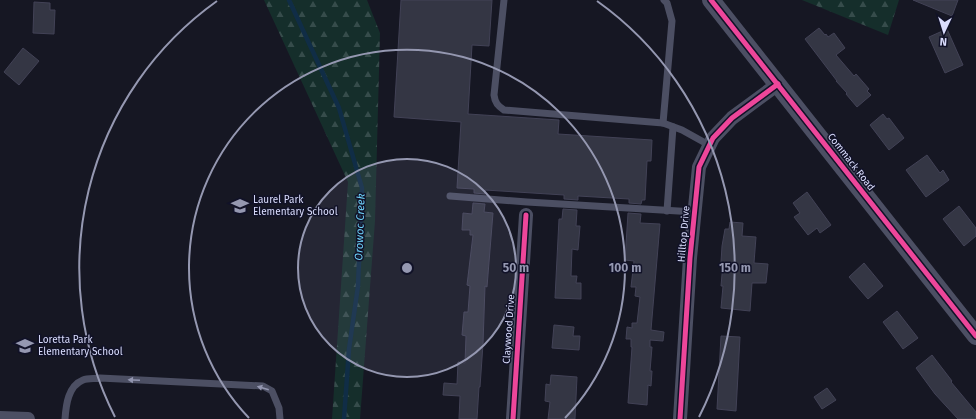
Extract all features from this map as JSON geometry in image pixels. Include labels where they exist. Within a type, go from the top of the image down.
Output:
[{"type":"street","name":"Commack Road","points":[[711,0],[976,336]]},
{"type":"street","name":"Hilltop Drive","points":[[680,419],[690,258],[699,167],[712,138],[732,118],[778,84]]},
{"type":"street","name":"Claywood Drive","points":[[513,419],[526,215]]},
{"type":"street","points":[[0,418],[28,419]]},
{"type":"lane","points":[[504,0],[494,95],[498,106],[504,110],[663,123],[682,130],[710,145]]},
{"type":"lane","points":[[663,123],[672,21],[667,3],[664,0]]},
{"type":"lane","points":[[667,210],[673,127]]},
{"type":"lane","points":[[450,196],[695,212]]},
{"type":"lane","points":[[65,419],[67,402],[74,386],[84,380],[100,378],[263,386],[272,391],[279,408],[280,419]]},
{"type":"green space","points":[[264,0],[367,0],[380,33],[375,221],[360,419],[332,419],[348,182]]},
{"type":"green space","points":[[802,0],[899,0],[888,35]]},
{"type":"building","points":[[401,0],[492,0],[489,46],[472,45],[468,114],[559,120],[558,134],[652,140],[651,161],[647,161],[645,200],[642,200],[641,204],[629,203],[629,199],[578,196],[578,200],[564,199],[564,195],[485,190],[485,194],[474,193],[474,189],[457,188],[461,122],[394,117]]},
{"type":"building","points":[[913,0],[958,0],[952,16]]},
{"type":"building","points":[[34,2],[50,3],[50,10],[55,10],[54,34],[33,33]]},
{"type":"building","points":[[819,28],[828,37],[834,33],[845,48],[836,55],[854,76],[856,74],[869,89],[867,91],[871,95],[857,107],[805,39]]},
{"type":"building","points":[[947,29],[963,65],[945,73],[929,37]]},
{"type":"building","points":[[23,48],[39,61],[19,85],[4,72]]},
{"type":"building","points":[[883,114],[887,119],[889,118],[904,138],[889,150],[870,125]]},
{"type":"building","points":[[927,155],[940,173],[943,170],[949,180],[926,197],[906,170]]},
{"type":"building","points":[[807,192],[831,225],[820,233],[817,228],[808,235],[794,217],[800,213],[793,203]]},
{"type":"building","points":[[473,203],[485,204],[484,212],[493,213],[487,287],[485,286],[483,344],[477,419],[459,419],[460,396],[443,395],[444,383],[457,384],[458,362],[465,363],[466,336],[462,335],[464,312],[468,312],[470,286],[467,285],[473,235],[470,235],[470,230],[462,230],[463,213],[472,214]]},
{"type":"building","points":[[959,206],[976,228],[976,236],[964,246],[943,219]]},
{"type":"building","points":[[563,209],[577,210],[576,226],[580,226],[578,250],[572,249],[571,276],[577,276],[576,283],[581,283],[581,299],[555,298],[559,219],[562,219]]},
{"type":"building","points":[[628,213],[641,214],[640,223],[660,224],[651,330],[664,332],[663,341],[650,340],[650,347],[652,347],[650,371],[652,371],[651,386],[648,385],[647,405],[628,403],[632,347],[631,339],[626,339],[627,327],[632,328],[632,323],[637,323],[640,297],[635,296],[636,287],[631,287],[634,261],[625,260]]},
{"type":"building","points":[[730,222],[743,223],[742,236],[756,237],[754,263],[768,264],[766,283],[752,283],[750,311],[721,308],[723,286],[721,286],[723,263],[721,262],[722,246],[725,229],[729,229]]},
{"type":"building","points":[[864,263],[883,286],[868,299],[849,277]]},
{"type":"building","points":[[897,311],[918,338],[903,349],[883,322]]},
{"type":"building","points":[[554,325],[574,327],[573,336],[580,336],[579,350],[552,348]]},
{"type":"building","points":[[721,336],[740,337],[736,411],[717,409]]},
{"type":"building","points":[[932,355],[952,381],[951,382],[976,412],[976,419],[958,419],[935,394],[916,368]]},
{"type":"building","points":[[551,375],[577,377],[575,419],[548,419],[550,402],[545,401],[546,384],[550,385]]},
{"type":"building","points":[[827,388],[836,400],[822,409],[814,397]]},
{"type":"waterway","name":"Orowoc Creek","points":[[289,0],[339,108],[362,188],[358,286],[349,349],[344,419]]},
{"type":"cycle path","points":[[711,0],[976,336]]},
{"type":"cycle path","points":[[680,419],[690,258],[699,167],[713,138],[732,118],[778,84]]},
{"type":"cycle path","points":[[513,419],[526,215]]},
{"type":"place","name":"Laurel Park Elementary School","points":[[240,206]]},
{"type":"place","name":"Loretta Park Elementary School","points":[[25,346]]}]
